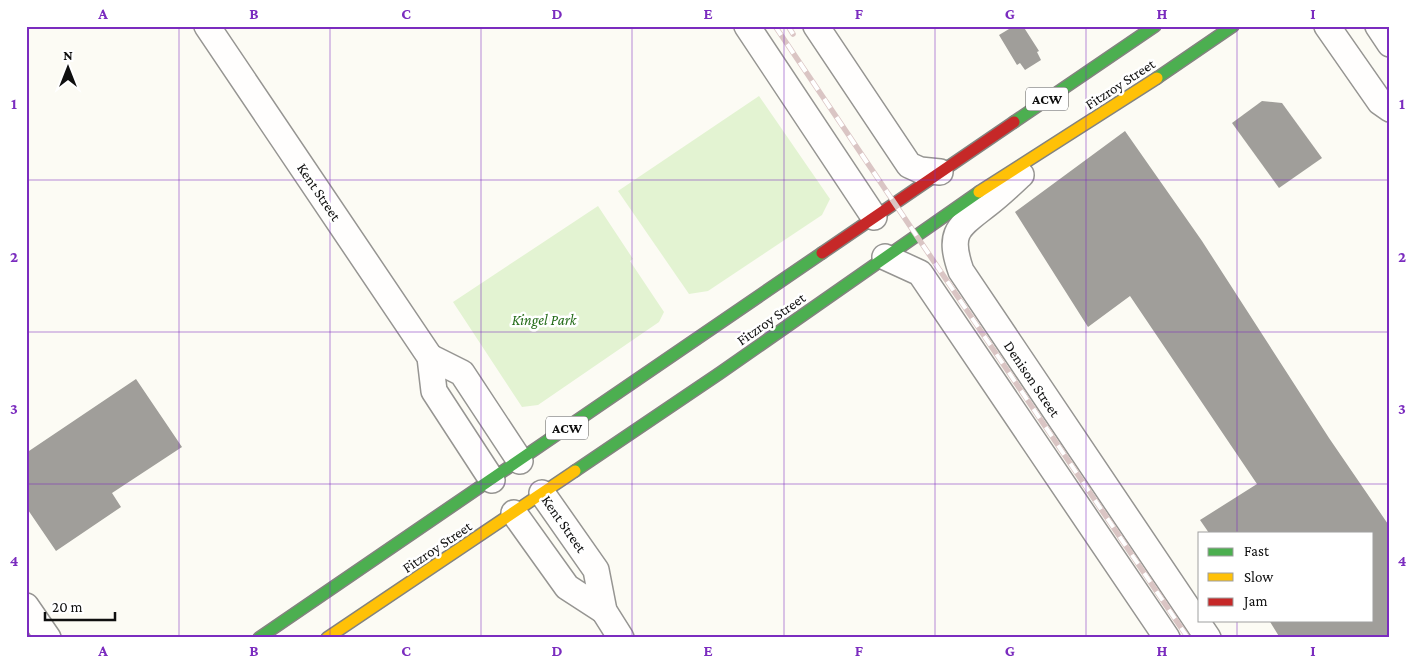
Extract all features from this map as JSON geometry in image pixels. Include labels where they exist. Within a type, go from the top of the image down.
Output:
[{"type":"main road","name":"Fitzroy Street","points":[[259,638],[522,465],[874,217],[1155,26]]},
{"type":"main road","name":"Fitzroy Street","points":[[327,638],[540,489],[720,373],[884,257],[1064,137],[1118,104],[1233,26]]},
{"type":"street","name":"Kent Street","points":[[207,26],[430,357],[434,391],[494,484]]},
{"type":"street","points":[[747,26],[874,217]]},
{"type":"street","points":[[816,26],[909,165],[920,170],[940,172]]},
{"type":"street","points":[[1327,26],[1380,102],[1390,109]]},
{"type":"street","points":[[1378,26],[1390,44]]},
{"type":"street","name":"Denison Street","points":[[1064,137],[989,204],[964,222],[955,238],[954,253],[971,289],[1208,638]]},
{"type":"street","points":[[884,257],[920,273],[1167,638]]},
{"type":"street","name":"Kent Street","points":[[430,357],[462,373],[522,465]]},
{"type":"street","name":"Kent Street","points":[[540,489],[596,570],[604,611],[621,638]]},
{"type":"street","name":"Kent Street","points":[[511,509],[566,587],[604,611]]},
{"type":"street","points":[[26,606],[48,638]]},
{"type":"green space","points":[[759,96],[830,199],[822,215],[708,291],[689,294],[618,191]]},
{"type":"green space","name":"Kingel Park","points":[[598,206],[633,259],[630,261],[664,312],[659,322],[538,405],[522,407],[453,302]]},
{"type":"building","points":[[1014,26],[1023,26],[1039,51],[1037,52],[1041,60],[1025,70],[1020,63],[1017,65],[999,35]]},
{"type":"building","points":[[1262,101],[1282,103],[1322,158],[1279,188],[1232,123]]},
{"type":"building","points":[[1125,131],[1202,241],[1329,438],[1390,527],[1390,638],[1280,638],[1270,622],[1374,622],[1374,532],[1208,532],[1200,520],[1257,484],[1130,296],[1088,327],[1015,212]]},
{"type":"building","points":[[136,379],[182,447],[112,493],[121,507],[56,551],[26,507],[26,453]]},
{"type":"railway","points":[[775,26],[1188,638]]},
{"type":"railway","points":[[788,26],[793,34]]},
{"type":"traffic: fast","points":[[1014,122],[1155,26]]},
{"type":"traffic: fast","points":[[1157,78],[1233,26]]},
{"type":"traffic: fast","points":[[575,471],[720,373],[979,192]]},
{"type":"traffic: fast","points":[[259,638],[822,253]]},
{"type":"traffic: slow","points":[[979,192],[1157,78]]},
{"type":"traffic: slow","points":[[327,638],[575,471]]},
{"type":"traffic: jam","points":[[822,253],[1014,122]]}]
